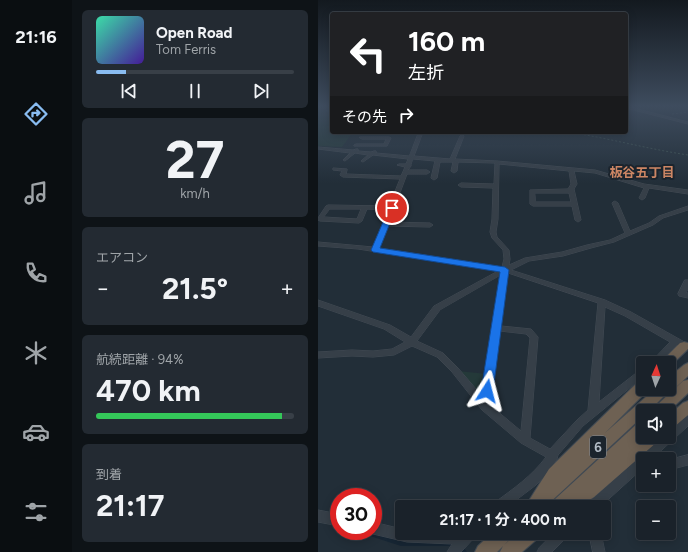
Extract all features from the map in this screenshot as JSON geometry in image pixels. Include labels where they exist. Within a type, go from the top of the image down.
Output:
[{"type":"highway","points":[[673,356],[684,345]]},
{"type":"highway","points":[[676,379],[688,368]]},
{"type":"highway","points":[[668,404],[688,385]]},
{"type":"highway","points":[[537,500],[554,474],[636,393]]},
{"type":"highway","name":"6","points":[[540,500],[656,396]]},
{"type":"highway","points":[[676,417],[688,407]]},
{"type":"highway","name":"6","points":[[566,500],[636,434]]},
{"type":"highway","points":[[574,500],[588,491],[644,444]]},
{"type":"highway","points":[[484,552],[497,540]]},
{"type":"highway","points":[[509,552],[523,540]]},
{"type":"street","points":[[345,160],[356,149],[365,134]]},
{"type":"street","points":[[376,250],[420,134]]},
{"type":"street","points":[[454,171],[454,160],[462,136]]},
{"type":"street","points":[[319,148],[356,149],[385,146],[389,138],[362,138]]},
{"type":"street","points":[[356,149],[438,160],[497,162],[571,171],[595,172],[647,186],[688,192]]},
{"type":"street","points":[[364,161],[374,152]]},
{"type":"street","points":[[434,178],[438,160]]},
{"type":"street","points":[[485,407],[507,259],[506,250],[494,237],[493,232],[495,219],[497,162]]},
{"type":"street","points":[[399,165],[409,166]]},
{"type":"street","points":[[335,169],[346,170],[343,175],[405,175],[427,172]]},
{"type":"street","points":[[571,171],[574,184],[571,191],[578,220]]},
{"type":"street","points":[[461,185],[496,186]]},
{"type":"street","points":[[642,198],[647,186]]},
{"type":"street","points":[[571,191],[532,191],[533,204],[574,204]]},
{"type":"street","points":[[616,203],[628,234]]},
{"type":"street","points":[[365,207],[359,221],[320,219],[328,207],[365,207],[392,208]]},
{"type":"street","points":[[318,355],[394,352],[412,342],[437,308],[505,270],[528,259],[563,254],[612,241],[651,224],[661,217],[688,208]]},
{"type":"street","points":[[386,224],[430,225]]},
{"type":"street","points":[[318,244],[358,247],[505,270],[602,302],[628,314],[684,345]]},
{"type":"street","points":[[688,282],[682,294],[688,296]]},
{"type":"street","points":[[593,413],[602,302]]},
{"type":"street","points":[[318,303],[387,327],[412,342],[440,355],[455,370],[485,407],[525,440],[551,455]]},
{"type":"street","points":[[496,328],[528,331],[534,337],[525,440]]},
{"type":"street","points":[[666,356],[684,345]]},
{"type":"street","points":[[507,500],[532,481],[543,470],[552,456],[551,455],[580,423],[636,377]]},
{"type":"street","points":[[653,452],[688,420]]},
{"type":"street","points":[[676,463],[688,460]]},
{"type":"street","points":[[600,500],[636,467]]},
{"type":"street","points":[[318,516],[330,518]]},
{"type":"street","points":[[382,530],[395,533]]},
{"type":"street","points":[[453,552],[464,540]]},
{"type":"street","points":[[543,552],[556,540]]},
{"type":"street","points":[[596,540],[598,552]]},
{"type":"path","points":[[582,134],[661,151],[688,155]]},
{"type":"green space","points":[[318,132],[330,132],[330,134],[352,134],[342,147],[318,146]]},
{"type":"green space","points":[[458,371],[487,374],[476,397]]},
{"type":"water","points":[[382,532],[395,534],[395,540],[458,541],[467,552],[457,552],[453,546],[401,546],[382,540]]},
{"type":"tunnel","points":[[497,540],[506,552]]},
{"type":"district","name":"板谷五丁目","points":[[642,172]]},
{"type":"route","points":[[392,208],[376,250],[505,270],[487,391]]}]
